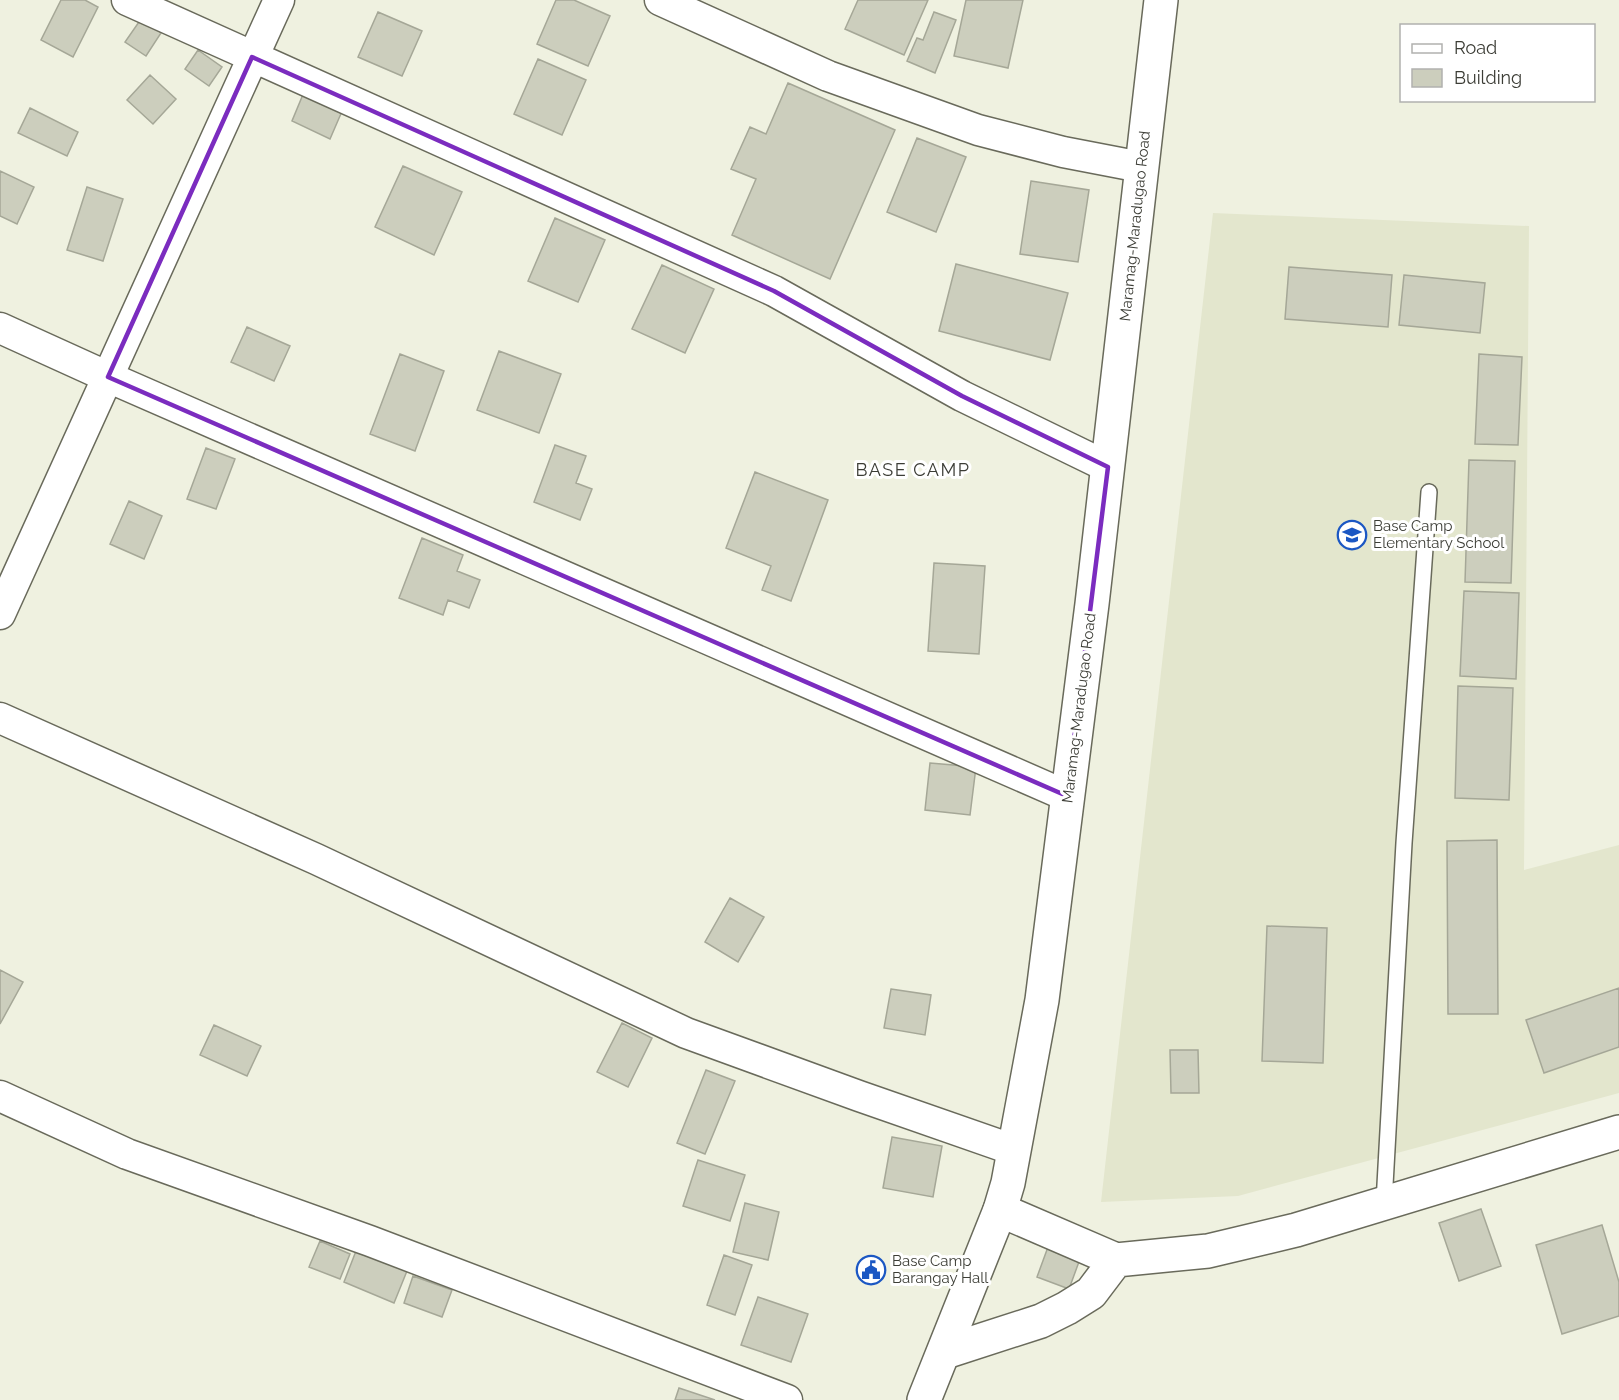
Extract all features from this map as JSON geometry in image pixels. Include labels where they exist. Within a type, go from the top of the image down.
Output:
[{"type":"main road","name":"Maramag-Maradugao Road","points":[[924,1400],[1000,1210],[1008,1183],[1042,1000],[1092,604],[1161,0]]},
{"type":"main road","points":[[1000,1210],[1116,1260],[1208,1251],[1296,1230],[1619,1132]]},
{"type":"main road","points":[[945,1352],[1041,1320],[1067,1308],[1091,1293],[1116,1260]]},
{"type":"street","points":[[127,0],[774,291],[963,396],[1108,467]]},
{"type":"street","points":[[0,614],[279,0]]},
{"type":"street","points":[[660,0],[828,76],[978,130],[1063,152],[1141,167]]},
{"type":"street","points":[[0,328],[108,378],[1067,796]]},
{"type":"street","points":[[0,717],[316,859],[686,1033],[1014,1150]]},
{"type":"street","points":[[0,1096],[127,1154],[370,1240],[787,1400]]},
{"type":"lane","points":[[1384,1203],[1403,854],[1430,492]]},
{"type":"highlighted area","points":[[252,57],[774,291],[962,396],[1108,467],[1067,796],[108,377]]},
{"type":"shaded area","name":"Base Camp Elementary School","points":[[1213,213],[1529,226],[1524,870],[1619,845],[1619,1093],[1238,1196],[1101,1202]]},
{"type":"building","points":[[61,0],[85,0],[98,7],[73,57],[41,40]]},
{"type":"building","points":[[556,0],[574,0],[610,16],[588,66],[537,44]]},
{"type":"building","points":[[858,0],[928,0],[904,55],[845,29]]},
{"type":"building","points":[[966,0],[1023,0],[1008,68],[954,56]]},
{"type":"building","points":[[378,12],[422,31],[402,76],[358,57]]},
{"type":"building","points":[[934,12],[956,20],[935,73],[907,61],[917,38],[923,40]]},
{"type":"building","points":[[141,19],[161,33],[146,56],[125,42]]},
{"type":"building","points":[[198,50],[222,67],[209,86],[185,69]]},
{"type":"building","points":[[538,59],[586,80],[562,135],[514,114]]},
{"type":"building","points":[[150,75],[176,99],[153,124],[127,100]]},
{"type":"building","points":[[788,83],[895,130],[830,279],[732,235],[756,179],[731,169],[750,127],[766,134]]},
{"type":"building","points":[[304,92],[343,109],[330,139],[292,121]]},
{"type":"building","points":[[30,108],[78,132],[67,156],[18,133]]},
{"type":"building","points":[[917,138],[966,157],[936,232],[887,212]]},
{"type":"building","points":[[403,166],[462,192],[434,255],[375,227]]},
{"type":"building","points":[[0,171],[34,187],[17,224],[0,216]]},
{"type":"building","points":[[1031,181],[1089,190],[1078,262],[1020,254]]},
{"type":"building","points":[[87,187],[123,199],[103,261],[67,250]]},
{"type":"building","points":[[555,218],[605,240],[578,302],[528,281]]},
{"type":"building","points":[[956,264],[1068,293],[1050,360],[939,331]]},
{"type":"building","points":[[662,265],[714,289],[685,353],[632,329]]},
{"type":"building","points":[[1289,267],[1392,275],[1388,327],[1285,319]]},
{"type":"building","points":[[1404,275],[1485,283],[1480,333],[1399,325]]},
{"type":"building","points":[[247,327],[290,346],[274,381],[231,362]]},
{"type":"building","points":[[499,351],[561,374],[539,433],[477,410]]},
{"type":"building","points":[[400,354],[444,371],[415,451],[370,434]]},
{"type":"building","points":[[1479,354],[1522,357],[1518,445],[1475,444]]},
{"type":"building","points":[[555,445],[586,456],[576,483],[592,489],[580,520],[534,502]]},
{"type":"building","points":[[206,448],[235,459],[216,509],[187,499]]},
{"type":"building","points":[[1469,460],[1515,461],[1511,583],[1465,582]]},
{"type":"building","points":[[755,472],[828,500],[791,601],[762,590],[771,566],[726,548]]},
{"type":"building","points":[[129,501],[162,516],[144,559],[110,544]]},
{"type":"building","points":[[422,538],[463,555],[457,571],[480,580],[469,608],[448,600],[443,615],[399,598]]},
{"type":"building","points":[[934,563],[985,566],[979,654],[928,651]]},
{"type":"building","points":[[1464,591],[1519,593],[1516,679],[1460,676]]},
{"type":"building","points":[[1458,686],[1513,688],[1509,800],[1455,798]]},
{"type":"building","points":[[930,763],[976,767],[970,815],[925,810]]},
{"type":"building","points":[[1497,840],[1498,1014],[1448,1014],[1447,841]]},
{"type":"building","points":[[730,898],[764,917],[738,962],[705,942]]},
{"type":"building","points":[[1267,926],[1327,928],[1323,1063],[1262,1061]]},
{"type":"building","points":[[0,970],[23,982],[0,1024]]},
{"type":"building","points":[[1619,988],[1619,1047],[1544,1073],[1526,1020]]},
{"type":"building","points":[[891,989],[931,995],[925,1035],[884,1028]]},
{"type":"building","points":[[622,1023],[652,1038],[628,1087],[597,1072]]},
{"type":"building","points":[[214,1025],[261,1046],[247,1076],[200,1055]]},
{"type":"building","points":[[1170,1050],[1198,1050],[1199,1093],[1171,1093]]},
{"type":"building","points":[[706,1070],[735,1081],[705,1154],[677,1143]]},
{"type":"building","points":[[892,1137],[942,1146],[933,1197],[883,1188]]},
{"type":"building","points":[[698,1160],[745,1175],[730,1221],[683,1206]]},
{"type":"building","points":[[745,1203],[779,1212],[768,1260],[733,1252]]},
{"type":"building","points":[[1481,1209],[1501,1266],[1459,1281],[1439,1223]]},
{"type":"building","points":[[1602,1225],[1619,1282],[1619,1316],[1562,1334],[1536,1245]]},
{"type":"building","points":[[320,1241],[350,1254],[340,1279],[309,1267]]},
{"type":"building","points":[[1048,1247],[1080,1259],[1069,1289],[1037,1277]]},
{"type":"building","points":[[356,1251],[407,1271],[394,1303],[344,1282]]},
{"type":"building","points":[[724,1255],[752,1265],[735,1315],[707,1305]]},
{"type":"building","points":[[413,1276],[452,1290],[442,1317],[404,1303]]},
{"type":"building","points":[[758,1297],[808,1314],[791,1362],[741,1345]]},
{"type":"building","points":[[679,1388],[715,1400],[675,1400]]},
{"type":"place","name":"Base Camp Elementary School","points":[[1352,535]]},
{"type":"place","name":"Base Camp Barangay Hall","points":[[871,1270]]},
{"type":"district","name":"BASE CAMP","points":[[913,470]]}]
